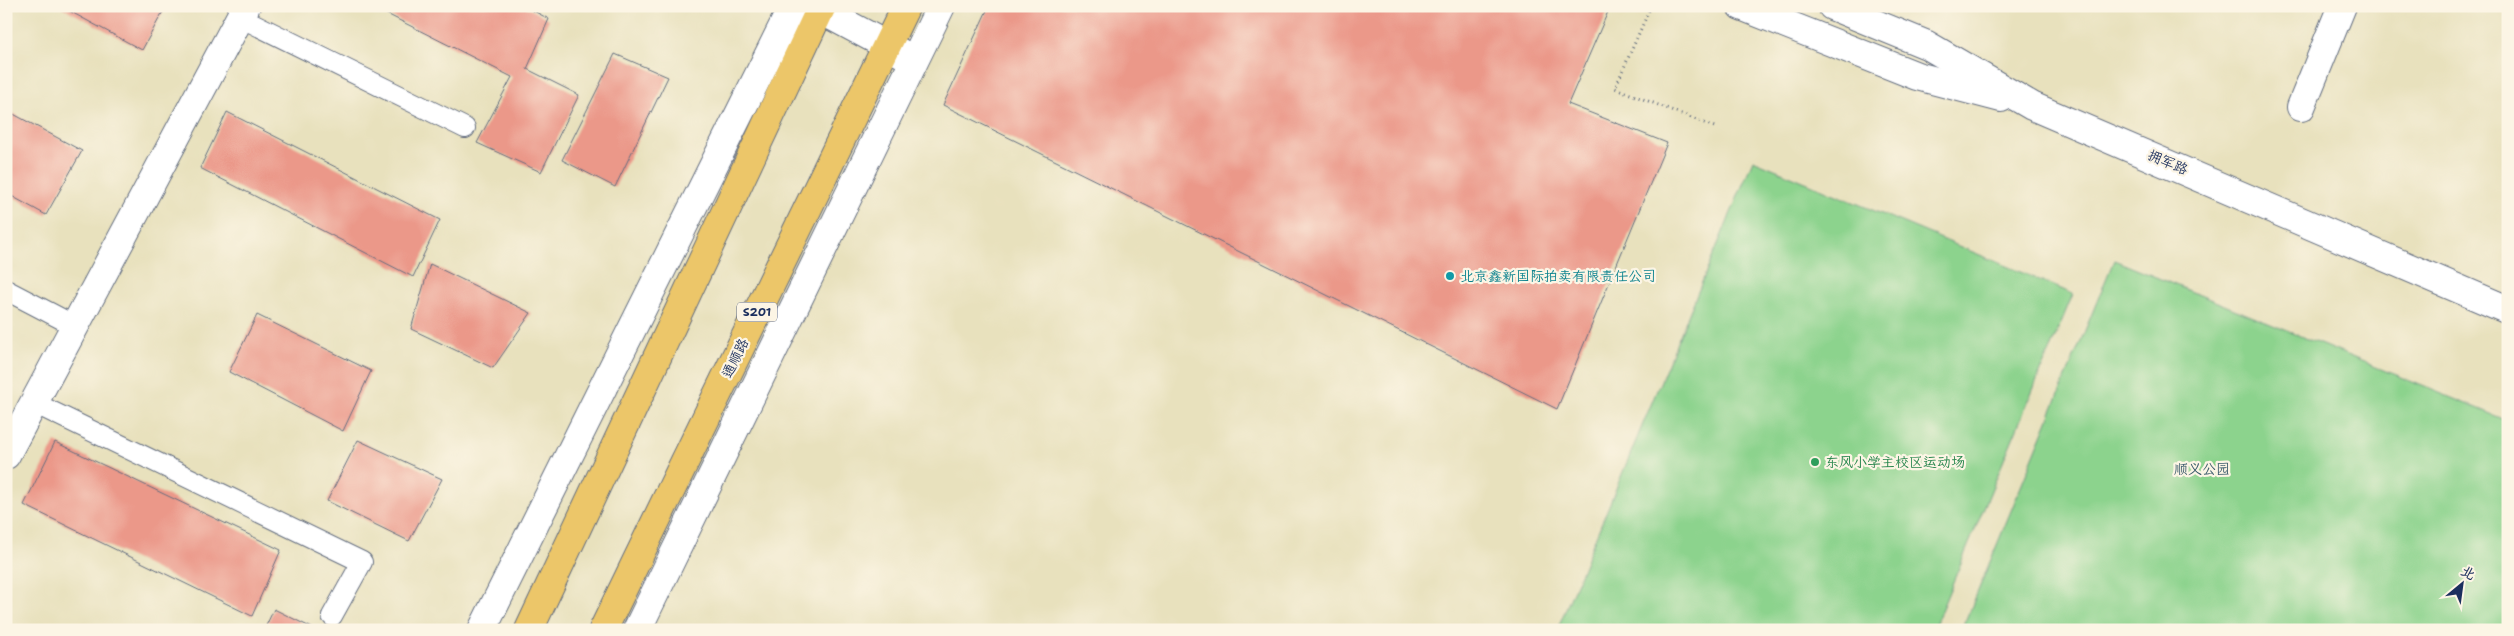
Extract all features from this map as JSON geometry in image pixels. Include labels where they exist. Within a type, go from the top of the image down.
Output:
[{"type":"main road","name":"通顺路","points":[[606,624],[906,6]]},
{"type":"main road","points":[[529,630],[818,8]]},
{"type":"street","points":[[482,630],[792,6]]},
{"type":"street","points":[[637,630],[941,6]]},
{"type":"street","points":[[1741,6],[1917,76],[2032,106]]},
{"type":"street","name":"拥军路","points":[[1832,6],[1927,45],[2032,106],[2508,310]]},
{"type":"street","points":[[2301,107],[2342,6]]},
{"type":"street","points":[[818,8],[914,60]]},
{"type":"street","points":[[6,455],[243,11]]},
{"type":"lane","points":[[243,11],[465,128]]},
{"type":"lane","points":[[6,290],[75,326]]},
{"type":"lane","points":[[34,403],[362,562],[332,616]]},
{"type":"path","points":[[1651,6],[1615,88],[1717,128]]},
{"type":"green space","name":"东风小学主校区运动场","points":[[1753,160],[2073,294],[1933,630],[1557,630]]},
{"type":"green space","name":"顺义公园","points":[[2114,260],[2508,421],[2508,630],[1962,630]]},
{"type":"building","points":[[60,6],[166,6],[142,50]]},
{"type":"building","points":[[371,6],[524,6],[549,19],[527,69],[579,95],[541,172],[477,143],[512,77]]},
{"type":"building","name":"北京鑫新国际拍卖有限责任公司","points":[[989,6],[1610,7],[1568,104],[1667,143],[1557,409],[943,105]]},
{"type":"building","points":[[615,54],[668,77],[615,187],[562,160]]},
{"type":"building","points":[[6,110],[82,151],[46,215],[6,193]]},
{"type":"building","points":[[227,112],[440,220],[413,277],[200,168]]},
{"type":"building","points":[[430,264],[531,313],[493,368],[411,329]]},
{"type":"building","points":[[257,315],[371,371],[343,431],[229,372]]},
{"type":"building","points":[[358,440],[442,479],[409,541],[327,501]]},
{"type":"building","points":[[55,442],[281,550],[252,616],[24,505]]},
{"type":"building","points":[[274,609],[316,630],[264,630]]},
{"type":"place","name":"北京鑫新国际拍卖有限责任公司","points":[[1450,276]]},
{"type":"place","name":"东风小学主校区运动场","points":[[1815,462]]}]
